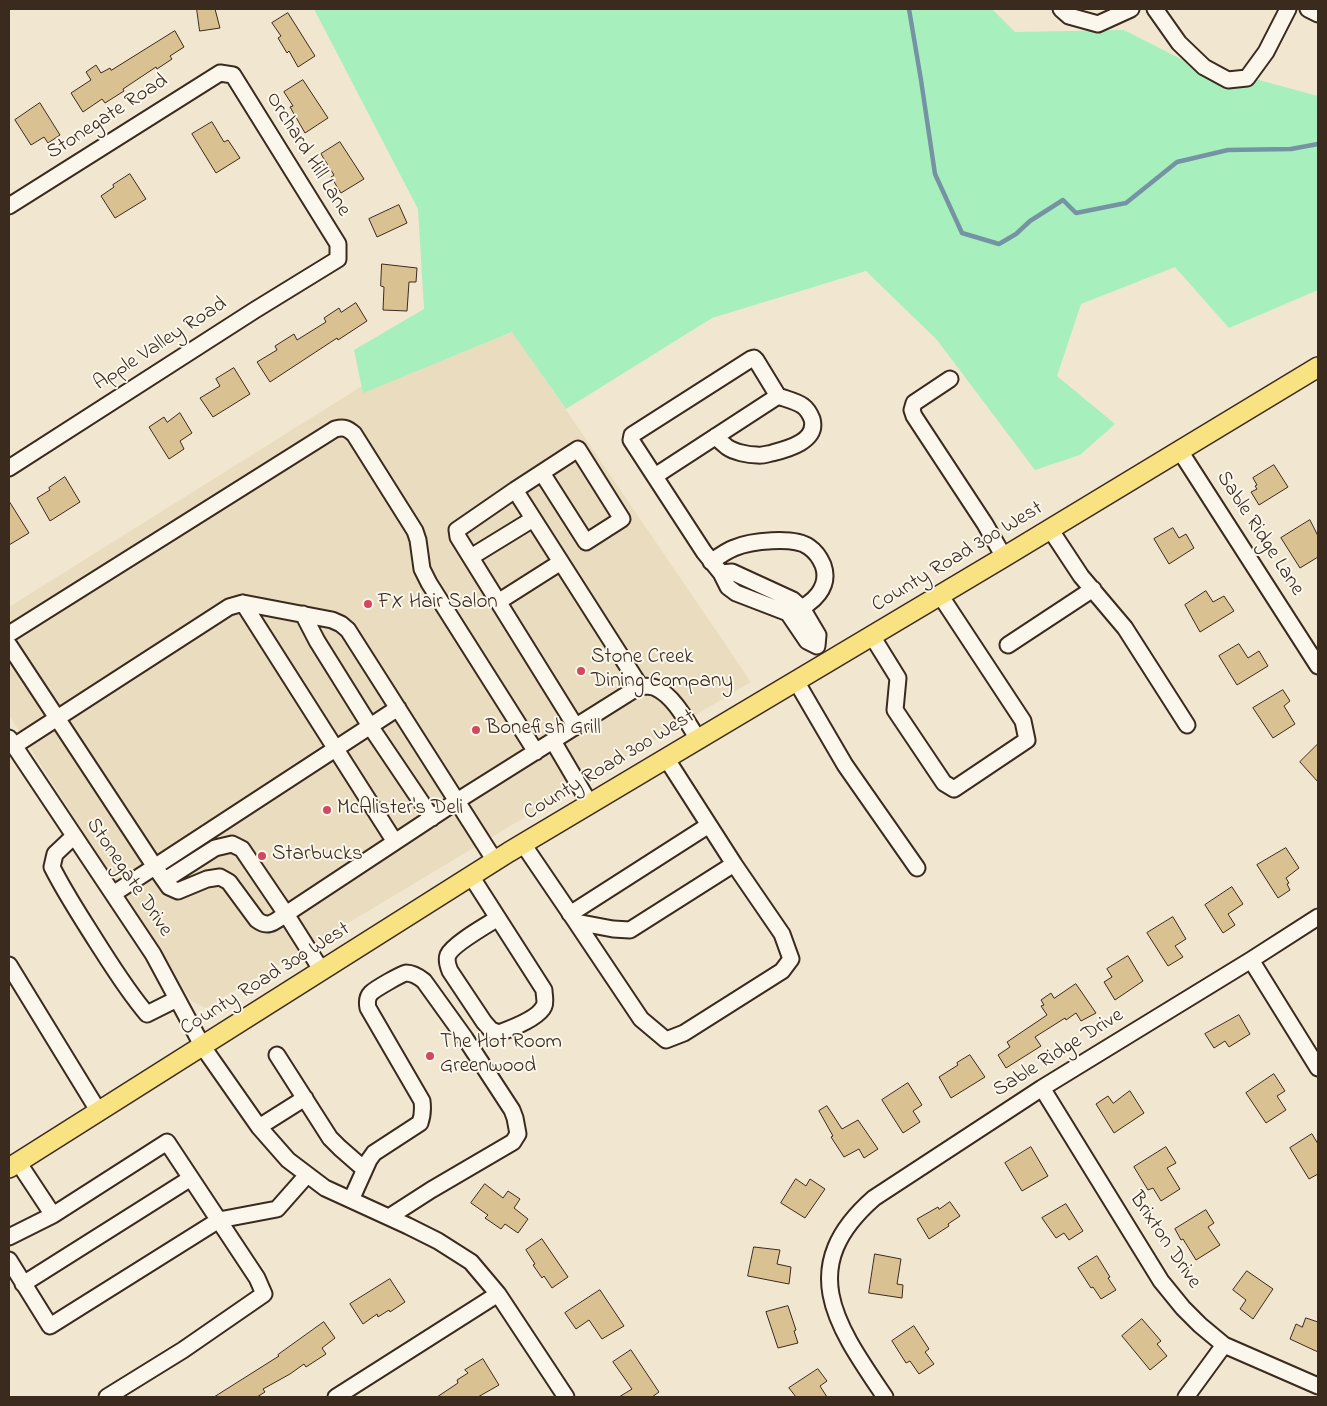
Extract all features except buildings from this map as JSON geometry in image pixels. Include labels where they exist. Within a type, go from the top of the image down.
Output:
[{"type":"main road","name":"County Road 300 West","points":[[14,1165],[495,861],[1318,367]]},
{"type":"street","points":[[1061,9],[1069,16],[1098,24],[1131,9]]},
{"type":"street","points":[[1155,9],[1179,43],[1204,68],[1228,80],[1247,78],[1266,52],[1288,9]]},
{"type":"street","points":[[1308,9],[1318,14]]},
{"type":"street","name":"Stonegate Road","points":[[9,206],[220,73],[233,74]]},
{"type":"street","name":"Orchard Hill Lane","points":[[233,74],[338,244],[338,260]]},
{"type":"street","name":"Apple Valley Road","points":[[9,468],[256,310],[338,260]]},
{"type":"street","points":[[716,436],[731,450],[757,456],[780,451],[797,445],[804,440],[812,428],[811,417],[803,406],[778,396],[754,358],[632,435],[632,440],[710,562],[721,573],[732,572],[793,600],[807,641],[817,646],[827,663]]},
{"type":"street","points":[[950,379],[914,403],[912,410],[1004,557]]},
{"type":"street","points":[[654,476],[778,396]]},
{"type":"street","points":[[9,634],[335,429],[343,427],[354,434],[414,531],[418,540],[422,570],[429,583],[536,752]]},
{"type":"street","points":[[542,473],[586,542],[622,520],[578,449],[515,490],[457,530],[458,537],[576,727]]},
{"type":"street","name":"Sable Ridge Lane","points":[[1180,451],[1318,666]]},
{"type":"street","points":[[515,490],[640,686]]},
{"type":"street","points":[[471,557],[533,519]]},
{"type":"street","points":[[1050,529],[1081,576],[1125,628],[1187,726]]},
{"type":"street","points":[[710,562],[733,548],[747,544],[785,541],[808,546],[816,552],[826,577],[816,598],[795,610]]},
{"type":"street","points":[[498,602],[561,562]]},
{"type":"street","points":[[1008,645],[1093,589]]},
{"type":"street","points":[[872,636],[898,678],[895,710],[944,783],[954,789],[1027,740],[1023,721],[940,595]]},
{"type":"street","points":[[243,603],[395,842]]},
{"type":"street","points":[[12,742],[57,718],[229,607],[243,603],[332,620],[348,630],[495,861]]},
{"type":"street","points":[[303,614],[317,641],[370,726],[432,818]]},
{"type":"street","points":[[9,645],[170,887],[178,891],[207,878],[220,877],[229,882],[257,920],[263,925],[268,925],[286,914],[457,801],[640,686],[655,687],[666,695],[678,708],[698,740]]},
{"type":"street","points":[[796,681],[845,765],[917,868]]},
{"type":"street","points":[[113,894],[398,708]]},
{"type":"street","points":[[553,741],[590,804]]},
{"type":"street","name":"Stonegate Drive","points":[[12,742],[154,954],[202,1047],[259,1127],[288,1160],[325,1188],[438,1241],[471,1262],[498,1294],[566,1397]]},
{"type":"street","points":[[523,844],[641,1019],[666,1040],[684,1032],[782,971],[791,959],[782,934],[734,864],[666,758]]},
{"type":"street","points":[[573,918],[709,825]]},
{"type":"street","points":[[74,836],[55,854],[52,868],[118,976],[147,1014],[177,999]]},
{"type":"street","points":[[164,880],[215,848],[232,844],[242,849],[322,971]]},
{"type":"street","points":[[573,918],[613,929],[630,930],[734,864]]},
{"type":"street","points":[[471,876],[498,918],[544,990],[545,1005],[542,1010],[522,1024],[499,1033],[491,1030],[484,1022],[447,964],[448,955],[455,947],[498,918]]},
{"type":"street","name":"Sable Ridge Drive","points":[[885,1397],[848,1340],[831,1295],[831,1264],[837,1244],[844,1230],[855,1216],[874,1198],[1042,1088],[1252,960],[1318,917]]},
{"type":"street","points":[[1252,960],[1318,1068]]},
{"type":"street","points":[[9,965],[99,1112]]},
{"type":"street","points":[[351,1200],[368,1160],[374,1154],[420,1124],[424,1112],[422,1101],[368,1008],[367,1002],[371,993],[405,973],[412,974],[424,981],[465,1038],[512,1110],[518,1134],[513,1142],[389,1217]]},
{"type":"street","points":[[277,1055],[330,1138],[364,1170]]},
{"type":"street","name":"Brixton Drive","points":[[1042,1088],[1161,1281],[1183,1308],[1224,1345],[1318,1386]]},
{"type":"street","points":[[259,1127],[305,1098]]},
{"type":"street","points":[[9,1237],[53,1215],[167,1142],[257,1278],[264,1294],[183,1350],[107,1397]]},
{"type":"street","points":[[14,1165],[53,1215]]},
{"type":"street","points":[[9,1260],[50,1326],[219,1220],[277,1208],[307,1175]]},
{"type":"street","points":[[24,1284],[191,1178]]},
{"type":"street","points":[[336,1397],[498,1294]]},
{"type":"street","points":[[1186,1397],[1224,1345]]},
{"type":"shaded area","points":[[513,332],[751,682],[206,1008],[191,1001],[9,715],[9,607],[362,386],[363,392]]},
{"type":"green space","points":[[314,9],[992,9],[1015,32],[1124,30],[1181,59],[1318,96],[1318,290],[1229,328],[1175,267],[1081,304],[1057,376],[1115,424],[1080,455],[1035,470],[937,340],[866,271],[712,318],[566,409],[512,332],[363,393],[354,350],[424,309],[418,209]]},
{"type":"waterway","points":[[909,9],[935,174],[962,233],[999,244],[1063,200],[1076,213],[1126,203],[1177,162],[1228,150],[1291,149],[1318,144]]},
{"type":"place","name":"FX Hair Salon","points":[[368,604]]},
{"type":"place","name":"Stone Creek Dining Company","points":[[581,671]]},
{"type":"place","name":"Bonefish Grill","points":[[476,730]]},
{"type":"place","name":"McAlister's Deli","points":[[327,810]]},
{"type":"place","name":"Starbucks","points":[[262,856]]},
{"type":"place","name":"The Hot Room Greenwood","points":[[430,1056]]}]
